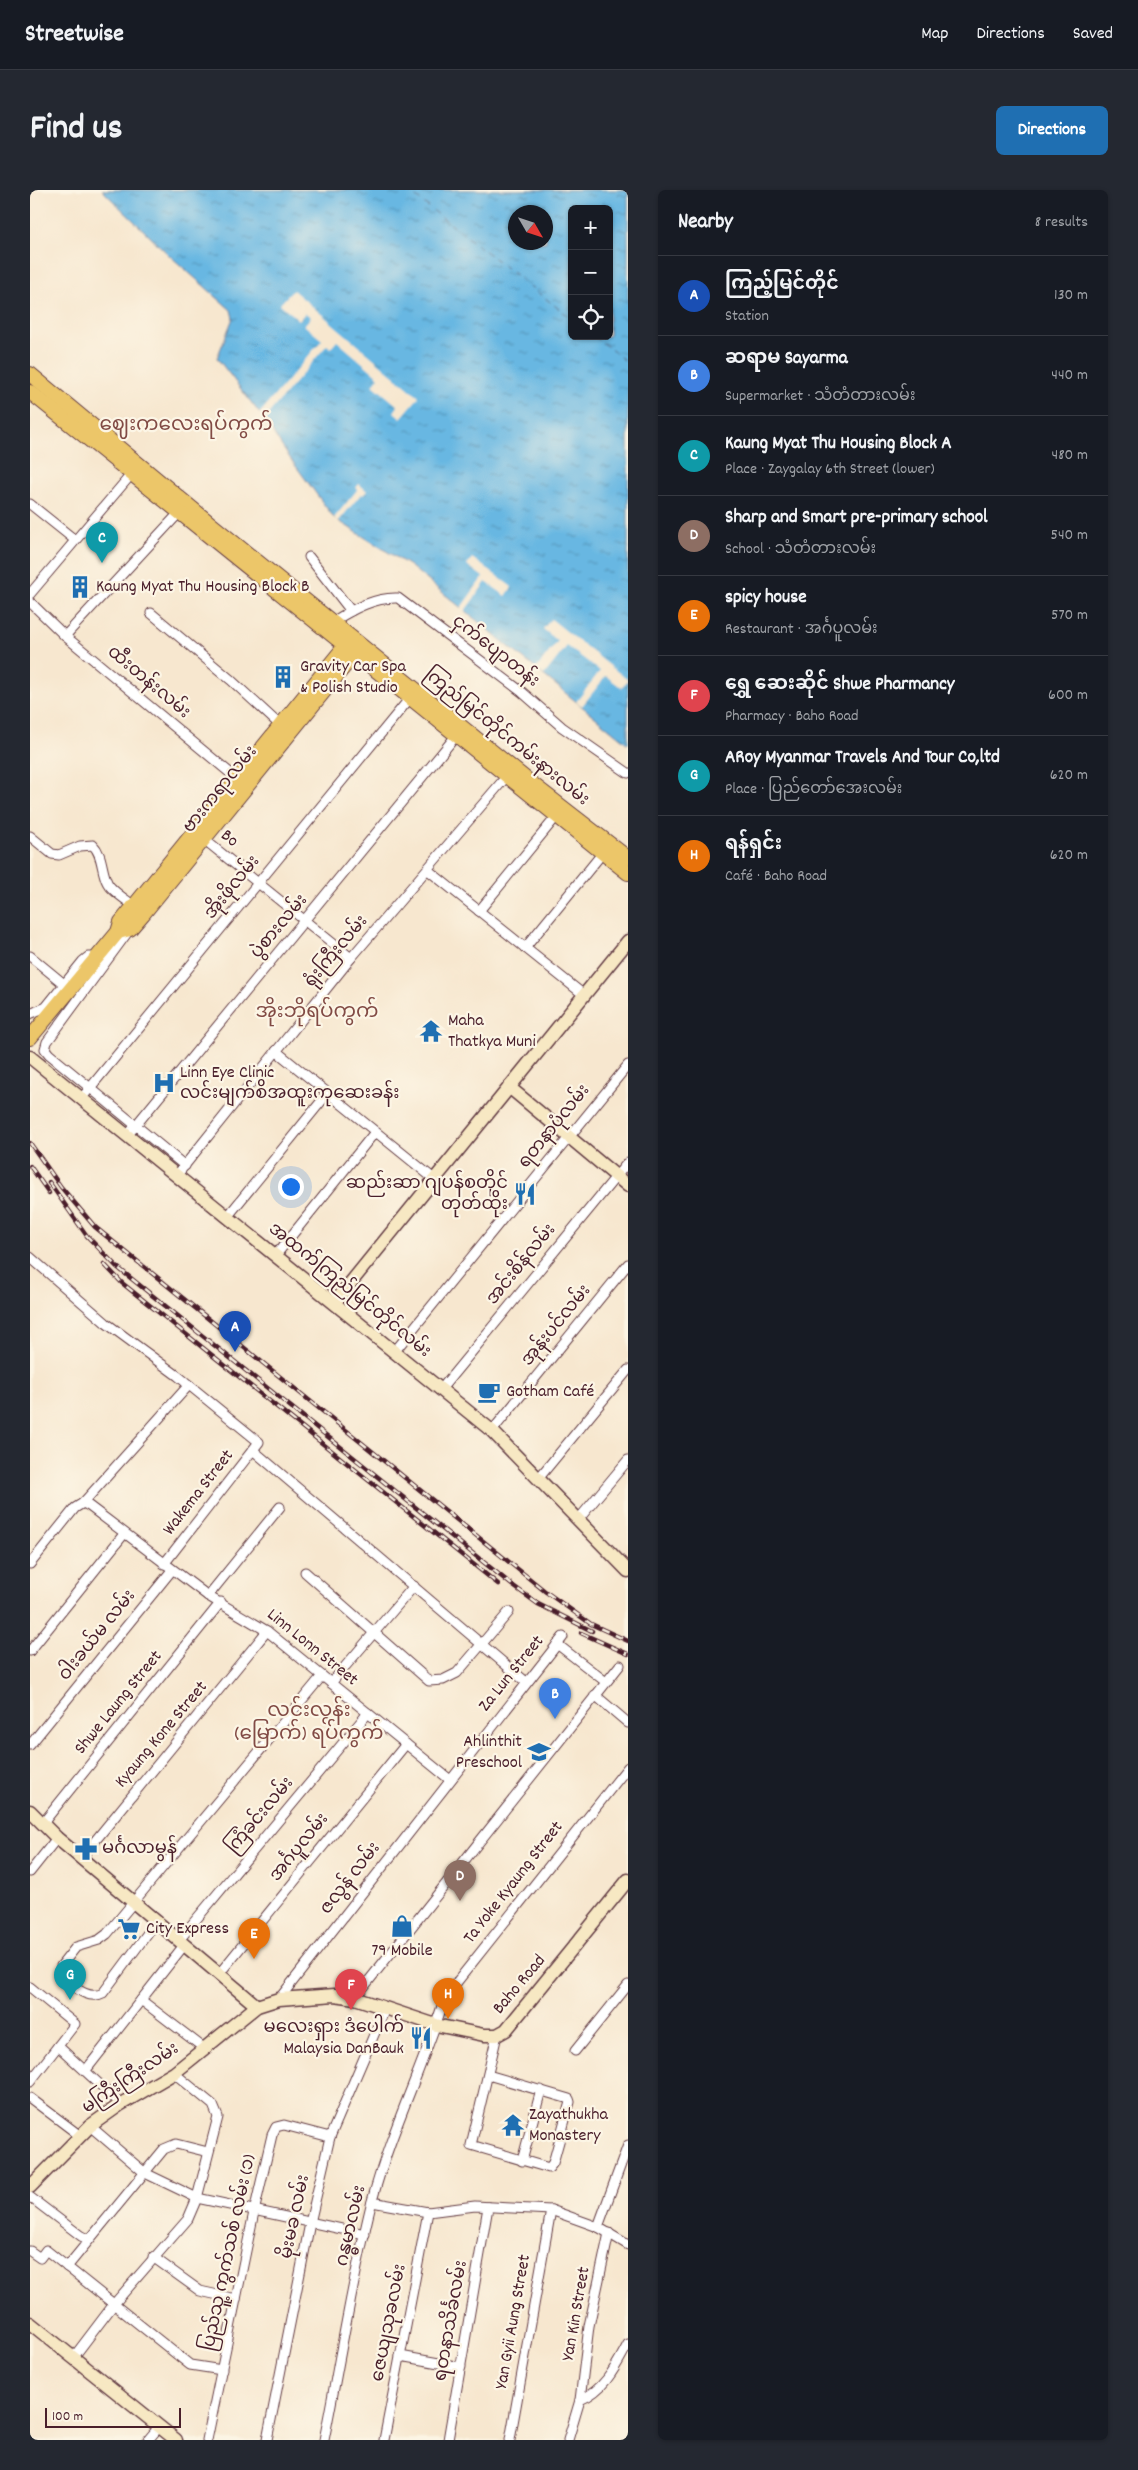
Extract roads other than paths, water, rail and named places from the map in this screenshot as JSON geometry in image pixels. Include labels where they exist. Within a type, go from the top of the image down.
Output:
[{"type":"main road","name":"ကြည်မြင်တိုင်ကမ်းနားလမ်း","points":[[30,374],[39,393],[224,542],[334,621],[351,652],[460,732],[605,850],[628,858]]},
{"type":"main road","points":[[170,499],[179,513],[224,542],[331,636],[337,648],[351,652],[410,698],[460,732],[506,777],[556,817],[605,850],[628,874]]},
{"type":"main road","name":"ဗားကရာလမ်း","points":[[30,1038],[33,1020],[124,931],[285,730],[351,652]]},
{"type":"main road","name":"ဗားကရာလမ်း","points":[[124,931],[121,922],[200,836]]},
{"type":"main road","points":[[335,1302],[628,941]]},
{"type":"main road","name":"အထက်ကြည်မြင်တိုင်လမ်း","points":[[30,1057],[127,1136],[181,1170],[228,1216],[442,1388],[492,1431],[628,1571]]},
{"type":"main road","points":[[509,1087],[628,1186]]},
{"type":"main road","points":[[30,1811],[57,1838],[257,2006]]},
{"type":"main road","name":"Baho Road","points":[[257,2006],[279,1999],[335,1995],[355,1998],[385,2010],[436,2025],[484,2035],[497,2035],[506,2030],[628,1880]]},
{"type":"main road","name":"မကြီးကြီးလမ်း","points":[[30,2187],[90,2126],[121,2104],[174,2073],[257,2006]]},
{"type":"main road","points":[[30,2323],[176,2440]]},
{"type":"street","points":[[30,594],[135,470]]},
{"type":"street","points":[[30,504],[75,540]]},
{"type":"street","points":[[66,636],[179,513]]},
{"type":"street","points":[[309,557],[351,611]]},
{"type":"street","name":"ငှက်ပျောတန်း","points":[[334,621],[382,597],[398,598],[522,692],[562,726],[628,773]]},
{"type":"street","name":"ထီးတန်းလမ်း","points":[[30,602],[66,636],[242,783]]},
{"type":"street","points":[[151,613],[285,730]]},
{"type":"street","name":"အိုးဖိုလမ်း","points":[[82,1099],[257,882],[410,698]]},
{"type":"street","name":"ပွဲစားလမ်း","points":[[127,1136],[460,732]]},
{"type":"street","name":"ရုံးကြီးလမ်း","points":[[181,1170],[352,958],[506,777]]},
{"type":"street","points":[[479,911],[556,817]]},
{"type":"street","points":[[30,836],[52,854],[59,855],[80,846],[93,845],[97,849],[104,866],[107,883],[134,906]]},
{"type":"street","name":"Bo","points":[[200,836],[352,958]]},
{"type":"street","points":[[525,948],[605,850]]},
{"type":"street","points":[[428,870],[584,995]]},
{"type":"street","points":[[124,931],[46,1046],[49,1054],[136,1126],[181,1170]]},
{"type":"street","points":[[30,956],[64,984]]},
{"type":"street","points":[[33,1020],[46,1007],[83,961],[88,957],[97,957]]},
{"type":"street","points":[[276,1052],[434,1179]]},
{"type":"street","name":"ရတနာပုံလမ်း","points":[[395,1351],[568,1136],[628,1065]]},
{"type":"street","points":[[228,1216],[328,1093]]},
{"type":"street","points":[[276,1255],[375,1132]]},
{"type":"street","name":"အင်းစိန်လမ်း","points":[[442,1388],[628,1162]]},
{"type":"street","points":[[30,1257],[106,1323],[189,1385],[82,1504],[75,1508],[30,1564]]},
{"type":"street","name":"အုန်းပင်လမ်း","points":[[492,1431],[628,1264]]},
{"type":"street","points":[[538,1479],[628,1370]]},
{"type":"street","name":"Wakema Street","points":[[168,1567],[259,1442],[189,1385]]},
{"type":"street","points":[[254,1451],[414,1586],[481,1646],[526,1682]]},
{"type":"street","points":[[578,1520],[628,1460]]},
{"type":"street","name":"Linn Lonn Street","points":[[82,1504],[89,1506],[208,1596],[221,1602],[268,1632],[449,1779]]},
{"type":"street","points":[[208,1596],[280,1507]]},
{"type":"street","points":[[30,1651],[124,1534]]},
{"type":"street","name":"ဝါးခယ်မ လမ်း","points":[[30,1745],[168,1567]]},
{"type":"street","points":[[305,1572],[429,1681],[443,1680],[457,1673],[509,1612]]},
{"type":"street","points":[[331,1683],[375,1634],[414,1586]]},
{"type":"street","name":"Shwe Laung Street","points":[[43,1823],[221,1602]]},
{"type":"street","name":"Kyaung Kone Street","points":[[81,1858],[268,1632]]},
{"type":"street","name":"Za Lun Street","points":[[449,1779],[560,1640],[606,1682]]},
{"type":"street","points":[[355,1998],[620,1665]]},
{"type":"street","points":[[156,1922],[103,1993],[97,1996],[86,1995],[62,1978],[61,1966],[76,1947],[99,1940],[107,1934],[322,1676]]},
{"type":"street","points":[[595,1695],[628,1723]]},
{"type":"street","name":"ကြံခင်းလမ်း","points":[[86,2070],[141,2000],[182,1942],[368,1713]]},
{"type":"street","name":"အင်္ဂပူလမ်း","points":[[219,1974],[406,1744]]},
{"type":"street","name":"Ta Yoke Kyaung Street","points":[[436,2025],[445,1997],[628,1767]]},
{"type":"street","name":"ဇလွန် လမ်း","points":[[279,1999],[449,1779]]},
{"type":"street","points":[[30,1872],[57,1838]]},
{"type":"street","points":[[575,2051],[628,1985]]},
{"type":"street","points":[[30,1987],[75,2024],[30,2082]]},
{"type":"street","points":[[141,2000],[205,2049]]},
{"type":"street","name":"မိုးမခ လမ်း","points":[[267,2440],[310,2223],[330,2137],[385,2010]]},
{"type":"street","name":"ဂန္ဓမာလမ်း","points":[[324,2440],[372,2202],[394,2129],[436,2025]]},
{"type":"street","points":[[488,2075],[566,2097],[570,2102],[553,2163],[549,2168],[471,2146],[497,2035]]},
{"type":"street","points":[[58,2046],[121,2104]]},
{"type":"street","points":[[73,2358],[114,2304],[188,2219],[197,2198],[218,2117],[217,2110],[174,2073]]},
{"type":"street","points":[[522,2161],[541,2090]]},
{"type":"street","points":[[30,2098],[79,2136]]},
{"type":"street","name":"ပြည်သူ့ ကွက်သစ် လမ်း (၁)","points":[[207,2440],[254,2212],[272,2135],[276,2127],[284,2125],[330,2137]]},
{"type":"street","points":[[90,2126],[145,2174],[197,2198],[254,2212],[365,2234]]},
{"type":"street","points":[[67,2267],[88,2239],[145,2174],[164,2149],[176,2144],[208,2152]]},
{"type":"street","points":[[598,2227],[628,2144]]},
{"type":"street","points":[[30,2197],[81,2236],[88,2239]]},
{"type":"street","points":[[372,2202],[428,2212],[488,2207],[551,2210],[598,2227],[628,2245]]},
{"type":"street","name":"ရတနာသိင်္ခလမ်း","points":[[448,2440],[488,2207]]},
{"type":"street","name":"Yan Gyii Aung Street","points":[[510,2440],[551,2210]]},
{"type":"street","name":"ဇေယျသုခလမ်း","points":[[384,2440],[428,2212]]},
{"type":"street","name":"Yan Kin Street","points":[[568,2440],[580,2400],[589,2326],[608,2233]]},
{"type":"street","points":[[30,2250],[40,2258],[46,2250],[190,2365],[222,2370]]},
{"type":"street","points":[[153,2257],[200,2291],[236,2299]]},
{"type":"street","points":[[580,2400],[592,2395],[610,2376],[628,2344]]},
{"type":"street","points":[[400,2356],[461,2367]]},
{"type":"street","points":[[148,2440],[159,2427]]},
{"type":"water","points":[[102,190],[628,190],[628,744],[410,566],[334,518],[264,419],[217,358],[233,318],[231,310],[169,255]]},
{"type":"railway","points":[[30,1143],[61,1187],[95,1227],[546,1592],[591,1624],[628,1641]]},
{"type":"railway","points":[[30,1166],[49,1193]]},
{"type":"railway","points":[[49,1182],[87,1236],[117,1267],[512,1585],[538,1604],[592,1631]]},
{"type":"railway","points":[[104,1264],[122,1283],[498,1584]]},
{"type":"railway","points":[[581,1633],[628,1654]]},
{"type":"place","name":"Kaung Myat Thu Housing Block A","points":[[102,563]]},
{"type":"place","name":"Kaung Myat Thu Housing Block B","points":[[80,587]]},
{"type":"place","name":"Gravity Car Spa & Polish Studio","points":[[283,677]]},
{"type":"place","name":"Maha Thatkya Muni","points":[[431,1031]]},
{"type":"place","name":"Linn Eye Clinic လင်းမျက်စိအထူးကုဆေးခန်း","points":[[164,1083]]},
{"type":"place","name":"ဆည်းဆာ ဂျပန်စတိုင် တုတ်ထိုး","points":[[525,1194]]},
{"type":"place","name":"ကြည့်မြင်တိုင်","points":[[235,1352]]},
{"type":"place","name":"Gotham Café","points":[[489,1392]]},
{"type":"place","name":"ဆရာမ Sayarma","points":[[555,1719]]},
{"type":"place","name":"Ahlinthit Preschool","points":[[539,1752]]},
{"type":"place","name":"မင်္ဂလာမွန်","points":[[86,1849]]},
{"type":"place","name":"Sharp and Smart pre-primary school","points":[[460,1901]]},
{"type":"place","name":"79 Mobile","points":[[402,1926]]},
{"type":"place","name":"City Express","points":[[129,1929]]},
{"type":"place","name":"spicy house","points":[[254,1959]]},
{"type":"place","name":"ARoy Myanmar Travels And Tour Co,ltd","points":[[70,2000]]},
{"type":"place","name":"ရွှေ ဆေးဆိုင် Shwe Pharmancy","points":[[351,2010]]},
{"type":"place","name":"ရန်ရှင်း","points":[[448,2019]]},
{"type":"place","name":"မလေးရှား ဒံပေါက် Malaysia DanBauk","points":[[421,2038]]},
{"type":"place","name":"Zayathukha Monastery","points":[[513,2125]]},
{"type":"district","name":"ဈေးကလေးရပ်ကွက်","points":[[186,426]]},
{"type":"district","name":"အိုးဘိုရပ်ကွက်","points":[[317,1013]]},
{"type":"district","name":"လင်းလွန်း (မြောက်) ရပ်ကွက်","points":[[309,1724]]}]
